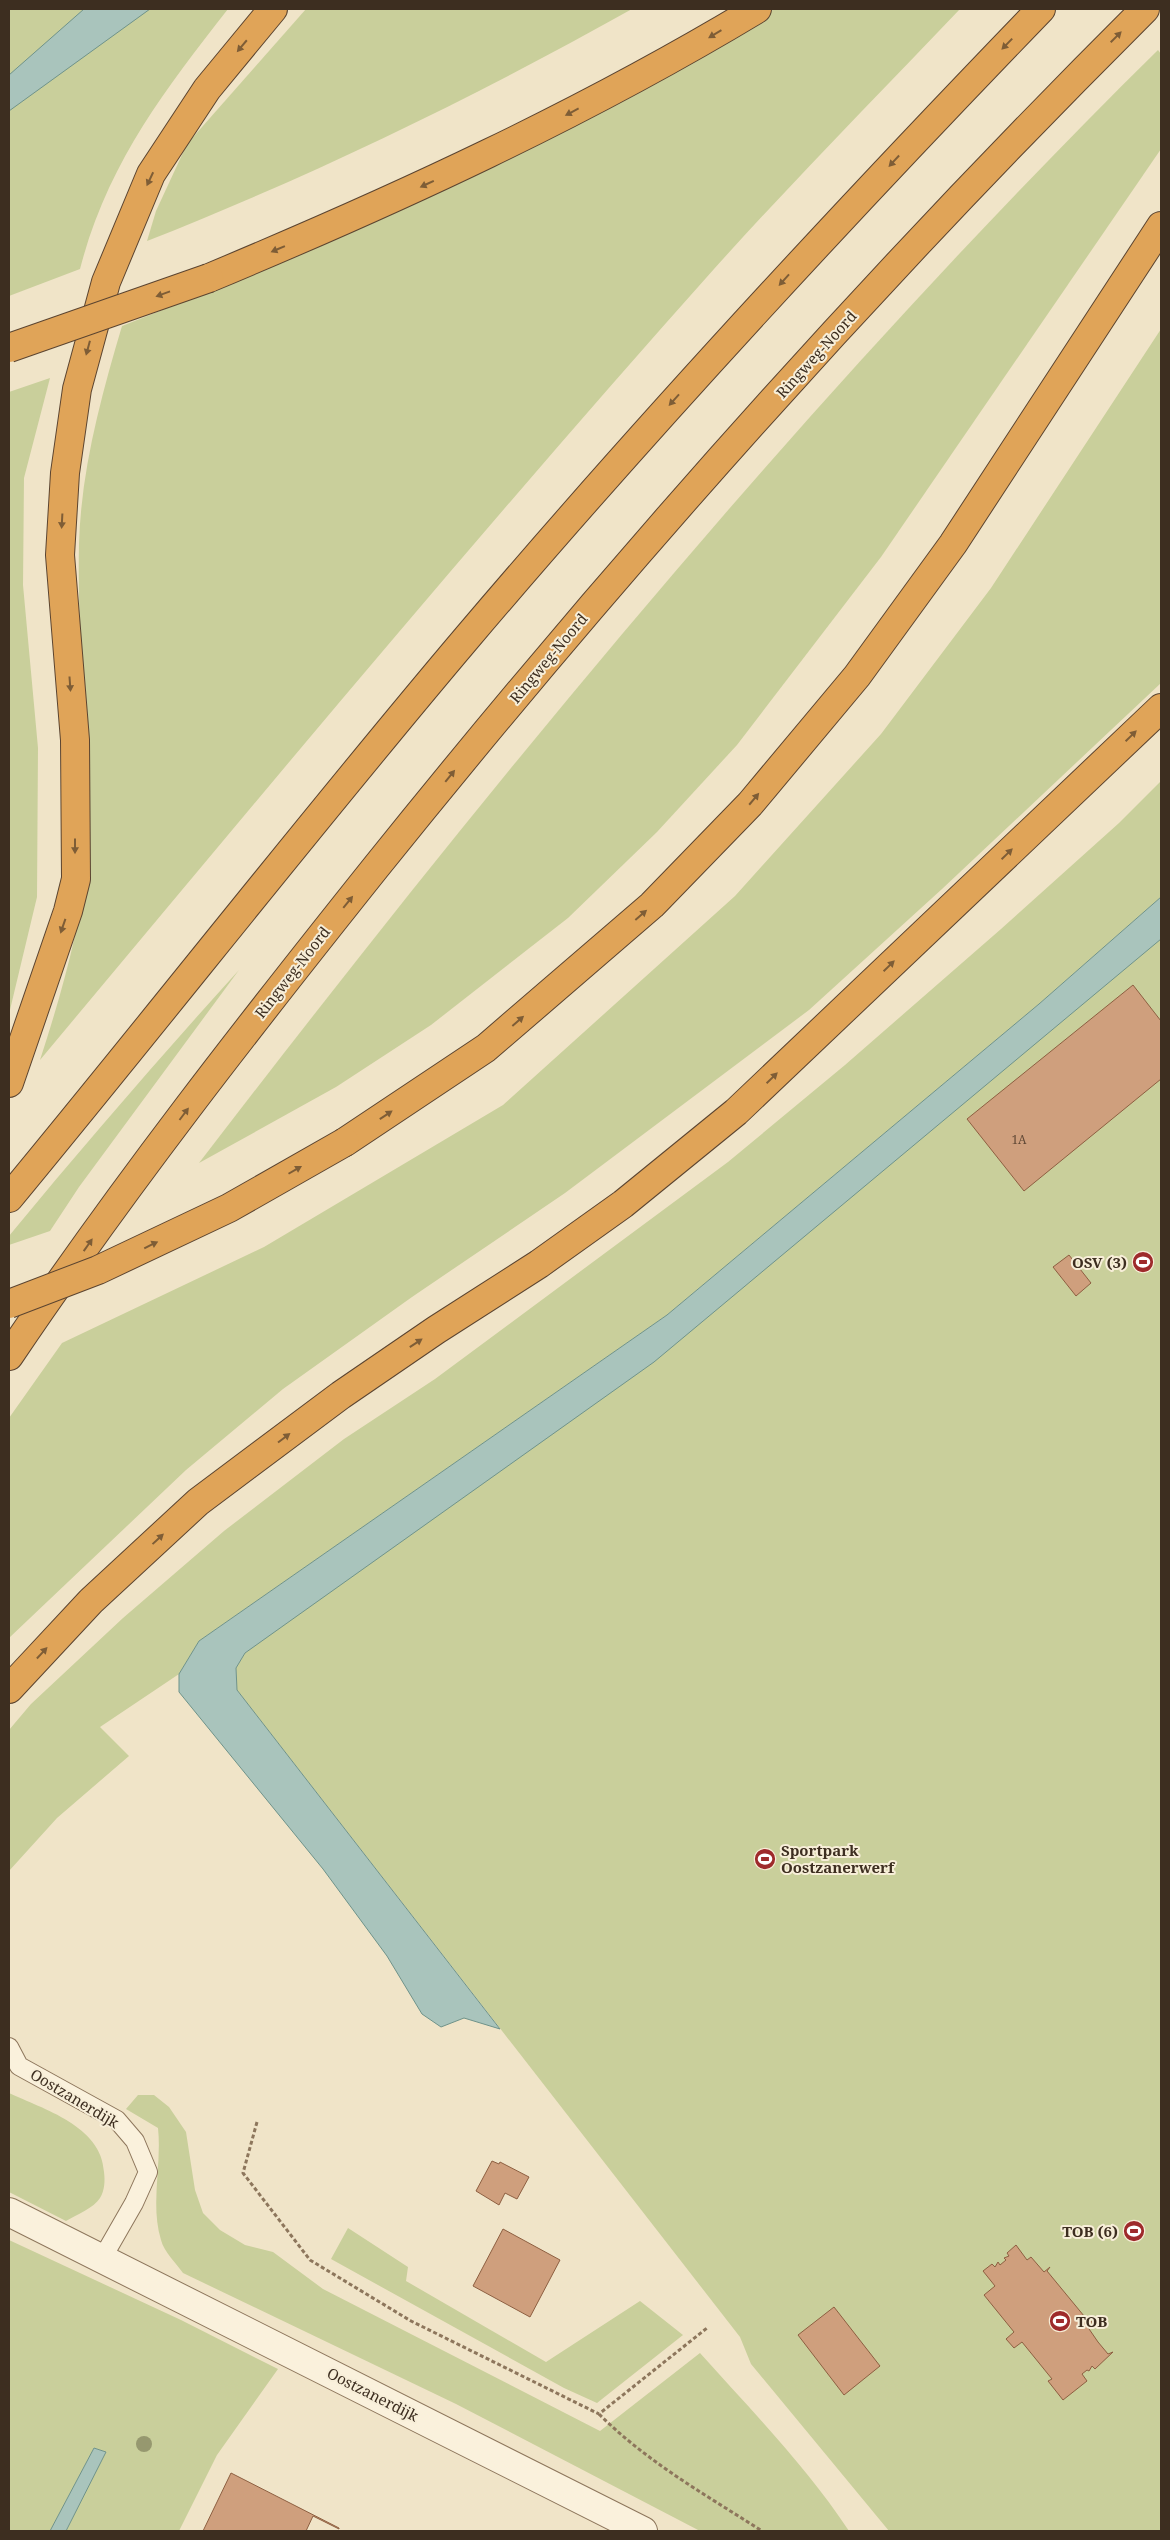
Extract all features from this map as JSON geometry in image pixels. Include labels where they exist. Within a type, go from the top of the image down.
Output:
[{"type":"highway","points":[[9,1083],[68,911],[76,879],[75,740],[60,555],[64,473],[77,389],[106,282],[152,174],[207,89],[273,9]]},
{"type":"highway","points":[[9,348],[209,278],[320,231],[472,162],[566,116],[697,45],[756,9]]},
{"type":"highway","points":[[9,1198],[464,641],[631,448],[828,232],[1040,9]]},
{"type":"highway","name":"Ringweg-Noord","points":[[9,1356],[132,1182],[271,998],[452,773],[575,625],[737,440],[883,280],[1087,66],[1145,9]]},
{"type":"highway","points":[[9,1304],[98,1270],[221,1212],[345,1142],[486,1048],[652,905],[750,804],[857,676],[952,544],[1161,226]]},
{"type":"highway","points":[[9,1689],[91,1601],[198,1502],[341,1395],[436,1330],[539,1264],[623,1204],[736,1112],[1161,708]]},
{"type":"street","name":"Oostzanerdijk","points":[[9,2212],[103,2257],[643,2531]]},
{"type":"lane","name":"Oostzanerdijk","points":[[9,2047],[19,2066],[117,2120],[135,2141],[148,2172],[134,2203],[103,2257]]},
{"type":"path","points":[[257,2122],[243,2173],[310,2260],[411,2321],[599,2414],[620,2435],[676,2477],[762,2531]]},
{"type":"path","points":[[599,2414],[707,2328]]},
{"type":"green space","points":[[9,9],[228,9],[181,70],[140,131],[105,196],[91,231],[80,269],[9,296]]},
{"type":"green space","points":[[306,9],[632,9],[454,104],[332,162],[147,241],[156,211],[187,144]]},
{"type":"green space","points":[[774,9],[960,9],[714,269],[542,464],[40,1060],[70,958],[85,881],[89,834],[89,793],[82,674],[79,544],[84,489],[93,434],[122,326],[223,286],[635,87]]},
{"type":"green space","points":[[1158,50],[1161,54],[1161,149],[881,557],[737,745],[657,832],[568,918],[431,1025],[336,1087],[199,1163],[425,874],[659,590],[903,314],[1029,181]]},
{"type":"green space","points":[[1161,329],[1161,683],[942,889],[809,1010],[565,1193],[412,1297],[283,1389],[186,1470],[9,1638],[9,1418],[62,1343],[264,1247],[503,1105],[735,896],[881,734],[991,588]]},
{"type":"green space","points":[[50,378],[24,478],[23,585],[38,748],[37,897],[9,1014],[9,392]]},
{"type":"green space","points":[[1161,781],[1161,897],[1039,1004],[667,1315],[199,1641],[179,1674],[100,1727],[129,1756],[57,1818],[9,1871],[9,1730],[31,1704],[123,1618],[224,1531],[344,1439],[435,1379],[728,1162],[845,1065],[1001,929],[1119,823]]},
{"type":"green space","name":"Sportpark Oostzanerwerf","points":[[1161,938],[1161,2531],[889,2531],[751,2364],[740,2337],[237,1690],[236,1668],[245,1653]]},
{"type":"green space","points":[[239,970],[79,1187],[50,1231],[9,1245],[9,1236],[37,1202],[151,1068]]},
{"type":"green space","points":[[9,2093],[68,2121],[93,2142],[101,2156],[104,2172],[102,2195],[94,2205],[66,2221],[9,2192]]},
{"type":"green space","points":[[138,2095],[154,2095],[169,2107],[186,2132],[195,2190],[203,2213],[220,2230],[245,2245],[273,2252],[323,2289],[600,2431],[700,2353],[797,2462],[833,2507],[849,2531],[700,2531],[456,2404],[183,2273],[165,2249],[158,2226],[156,2198],[159,2156],[158,2128],[126,2109]]},
{"type":"green space","points":[[348,2228],[408,2267],[406,2281],[546,2362],[640,2301],[683,2335],[597,2403],[564,2388],[331,2259]]},
{"type":"green space","points":[[9,2240],[181,2320],[278,2369],[217,2455],[179,2531],[66,2531],[106,2452],[94,2448],[50,2531],[9,2531]]},
{"type":"water","points":[[84,9],[150,9],[9,111],[9,75]]},
{"type":"water","points":[[1161,897],[1161,939],[654,1362],[245,1653],[236,1668],[237,1690],[500,2029],[464,2018],[441,2027],[422,2014],[387,1956],[323,1869],[179,1692],[179,1674],[199,1641],[667,1315],[1039,1004]]},
{"type":"water","points":[[94,2448],[106,2452],[66,2531],[50,2531]]},
{"type":"building","points":[[1133,985],[1161,1021],[1161,1079],[1024,1191],[967,1119]]},
{"type":"building","points":[[1069,1255],[1091,1283],[1076,1296],[1053,1267]]},
{"type":"building","points":[[492,2161],[499,2164],[500,2162],[529,2177],[517,2199],[505,2193],[499,2205],[476,2191]]},
{"type":"building","points":[[503,2229],[560,2260],[530,2317],[473,2286]]},
{"type":"building","points":[[1016,2245],[1027,2260],[1031,2257],[1044,2272],[1050,2267],[1047,2271],[1089,2322],[1094,2321],[1087,2326],[1098,2342],[1108,2354],[1113,2352],[1095,2369],[1092,2366],[1089,2371],[1087,2370],[1082,2374],[1087,2381],[1063,2400],[1048,2381],[1052,2379],[1022,2342],[1014,2348],[1006,2339],[1014,2332],[984,2295],[995,2286],[983,2271],[992,2264],[995,2267],[998,2262],[1000,2265],[1006,2260],[1004,2258],[1009,2256],[1007,2253]]},
{"type":"building","points":[[834,2307],[880,2366],[844,2395],[798,2335]]},
{"type":"building","points":[[231,2473],[339,2529],[313,2516],[306,2531],[203,2531]]},
{"type":"place","name":"OSV (3)","points":[[1143,1262]]},
{"type":"place","name":"Sportpark Oostzanerwerf","points":[[765,1859]]},
{"type":"place","name":"TOB (6)","points":[[1134,2231]]},
{"type":"place","name":"TOB","points":[[1060,2321]]}]
